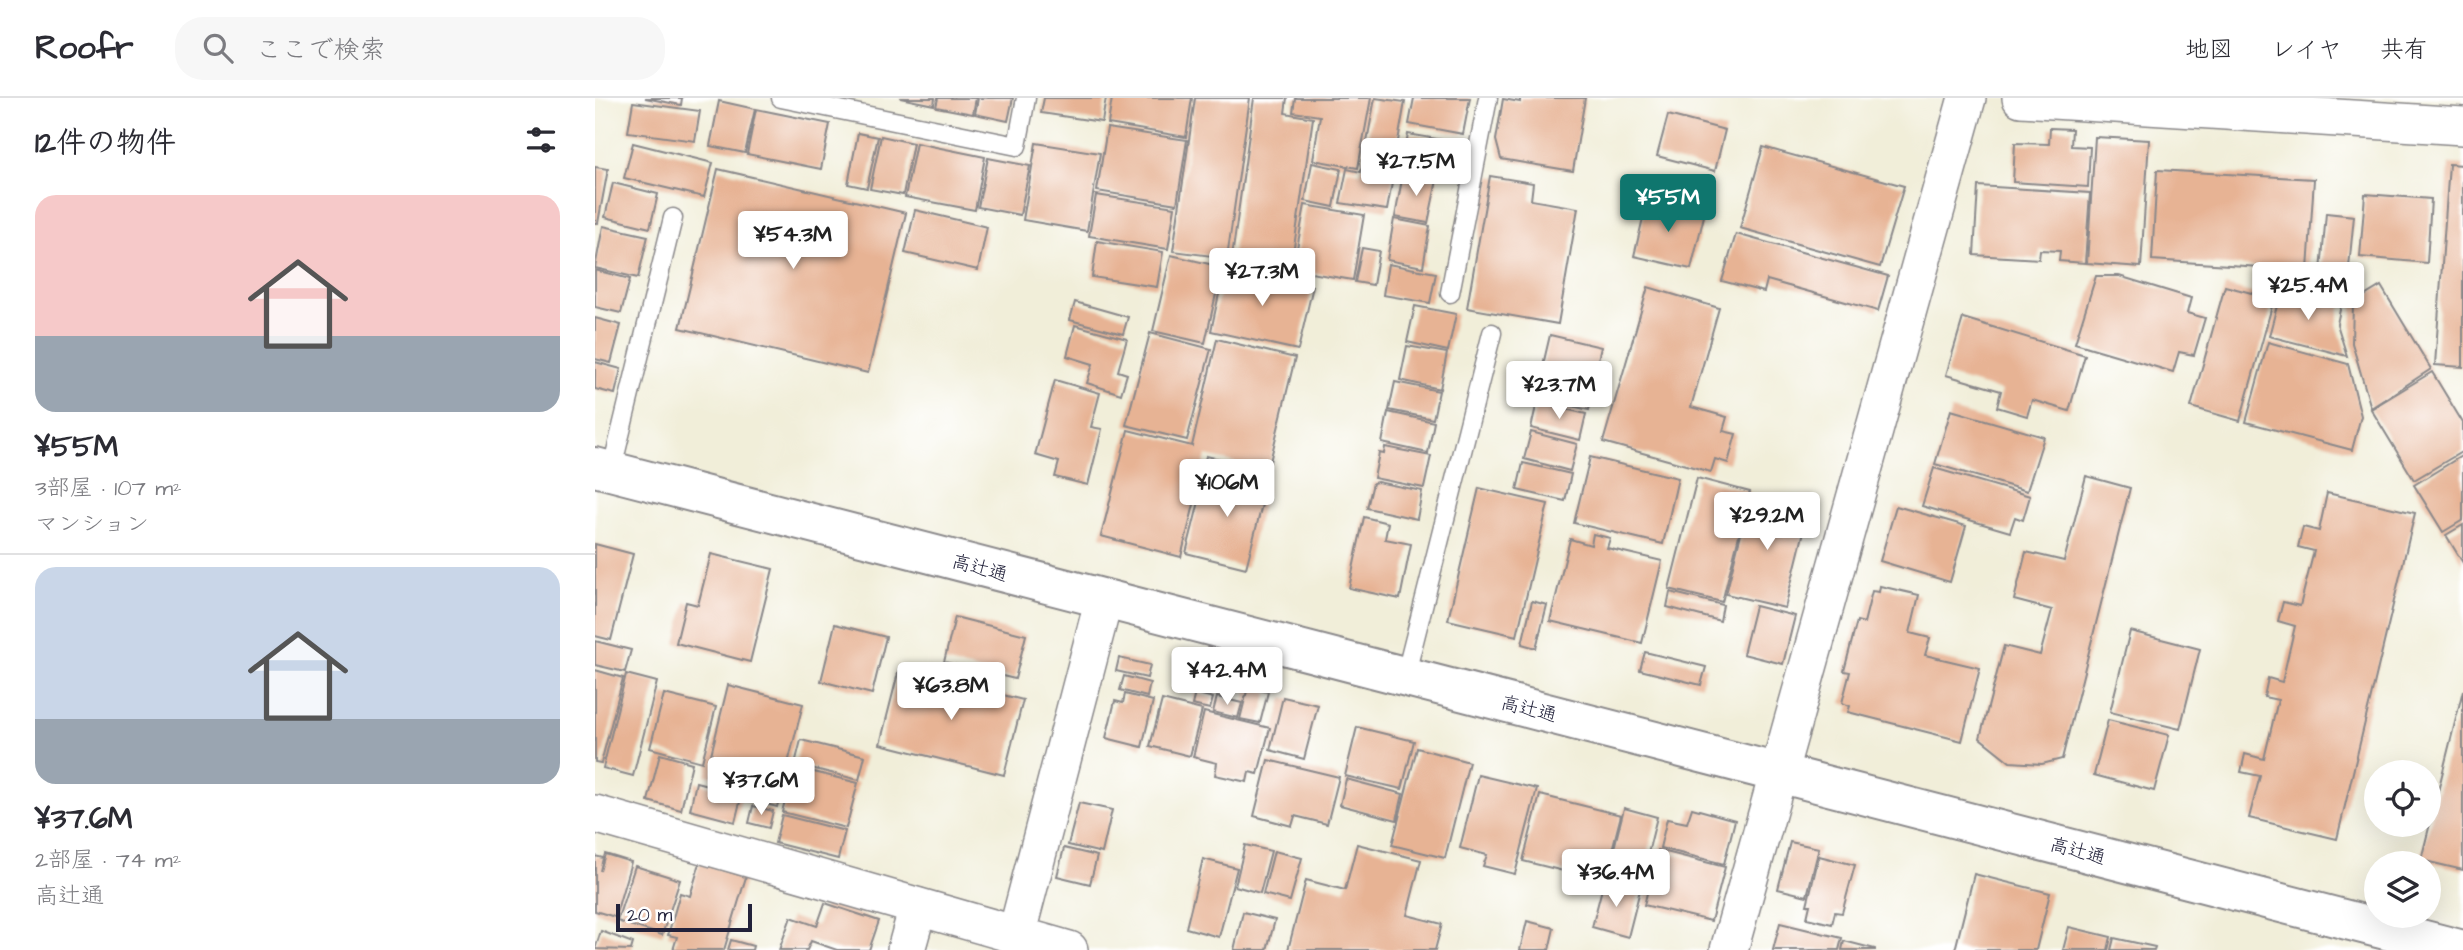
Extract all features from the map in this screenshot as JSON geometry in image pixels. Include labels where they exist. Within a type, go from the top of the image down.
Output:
[{"type":"street","points":[[1729,950],[1967,98]]},
{"type":"street","points":[[2021,98],[2463,126]]},
{"type":"street","name":"高辻通","points":[[603,469],[2463,950]]},
{"type":"street","points":[[1017,936],[1104,599]]},
{"type":"street","points":[[595,814],[1069,950]]},
{"type":"street","points":[[906,950],[918,907]]},
{"type":"lane","points":[[781,98],[849,105],[1017,146],[1026,98]]},
{"type":"lane","points":[[1450,293],[1488,98]]},
{"type":"lane","points":[[603,469],[673,218]]},
{"type":"lane","points":[[1405,677],[1492,333]]},
{"type":"building","points":[[645,98],[682,98],[681,105]]},
{"type":"building","points":[[900,98],[935,98],[934,105]]},
{"type":"building","points":[[938,98],[976,98],[973,114],[936,107]]},
{"type":"building","points":[[978,98],[1013,98],[1008,121],[975,114]]},
{"type":"building","points":[[1044,98],[1106,98],[1102,122],[1041,113]]},
{"type":"building","points":[[1112,98],[1192,98],[1186,137],[1108,124]]},
{"type":"building","points":[[1195,98],[1250,98],[1227,258],[1173,251]]},
{"type":"building","points":[[1254,98],[1287,98],[1285,113],[1313,118],[1291,267],[1232,257]]},
{"type":"building","points":[[1295,98],[1371,98],[1358,168],[1313,160],[1320,116],[1293,112]]},
{"type":"building","points":[[1375,98],[1405,102],[1393,169],[1363,163]]},
{"type":"building","points":[[1414,98],[1470,98],[1463,134],[1409,124]]},
{"type":"building","points":[[1520,98],[1585,98],[1573,171],[1501,159],[1496,140],[1503,99],[1520,102]]},
{"type":"building","points":[[719,101],[755,109],[745,153],[710,146]]},
{"type":"building","points":[[633,102],[700,111],[695,141],[628,132]]},
{"type":"building","points":[[756,109],[830,124],[821,169],[747,154]]},
{"type":"building","points":[[1668,115],[1725,130],[1715,171],[1657,156]]},
{"type":"building","points":[[1107,128],[1187,140],[1177,204],[1097,191]]},
{"type":"building","points":[[2050,128],[2072,129],[2071,146],[2090,147],[2088,187],[2013,182],[2015,143],[2049,144]]},
{"type":"building","points":[[858,133],[878,137],[867,188],[848,184]]},
{"type":"building","points":[[1408,134],[1443,140],[1436,178],[1402,172]]},
{"type":"building","points":[[881,136],[913,143],[903,195],[870,189]]},
{"type":"building","points":[[2095,137],[2149,140],[2141,267],[2087,263]]},
{"type":"building","points":[[633,143],[713,163],[704,197],[624,178]]},
{"type":"building","points":[[916,143],[985,157],[975,210],[905,197]]},
{"type":"building","points":[[1036,143],[1100,153],[1087,231],[1023,220]]},
{"type":"building","points":[[1763,147],[1904,186],[1880,267],[1740,228]]},
{"type":"building","points":[[988,158],[1030,166],[1020,215],[978,207]]},
{"type":"building","points":[[1312,163],[1341,169],[1334,207],[1305,201]]},
{"type":"building","points":[[2449,164],[2463,165],[2463,367],[2435,365]]},
{"type":"building","points":[[1362,166],[1394,172],[1387,210],[1340,203],[1347,169],[1361,172]]},
{"type":"building","points":[[595,167],[608,169],[598,223],[595,223]]},
{"type":"building","points":[[718,169],[906,213],[868,373],[680,328]]},
{"type":"building","points":[[2157,170],[2314,179],[2308,270],[2152,260]]},
{"type":"building","points":[[1403,174],[1437,180],[1428,223],[1395,217]]},
{"type":"building","points":[[1490,176],[1533,183],[1531,200],[1578,208],[1558,324],[1467,308]]},
{"type":"building","points":[[613,183],[658,194],[650,228],[605,217]]},
{"type":"building","points":[[1978,186],[2090,193],[2085,263],[2059,261],[2060,251],[2040,250],[2039,259],[1974,255]]},
{"type":"building","points":[[2365,194],[2431,199],[2427,263],[2360,257]]},
{"type":"building","points":[[1096,195],[1175,207],[1168,249],[1089,236]]},
{"type":"building","points":[[1648,197],[1673,203],[1672,209],[1704,216],[1691,269],[1634,256]]},
{"type":"building","points":[[1305,205],[1364,215],[1353,280],[1293,270]]},
{"type":"building","points":[[915,210],[987,227],[978,270],[905,253]]},
{"type":"building","points":[[2326,213],[2354,216],[2346,298],[2319,295]]},
{"type":"building","points":[[1394,219],[1430,226],[1423,267],[1387,260]]},
{"type":"building","points":[[603,226],[648,236],[638,278],[595,268]]},
{"type":"building","points":[[1736,234],[1888,276],[1878,311],[1767,280],[1764,292],[1722,281]]},
{"type":"building","points":[[1097,241],[1163,252],[1157,287],[1092,277]]},
{"type":"building","points":[[1362,248],[1379,251],[1373,285],[1355,282]]},
{"type":"building","points":[[1171,255],[1222,267],[1205,343],[1153,331]]},
{"type":"building","points":[[1388,264],[1436,273],[1430,303],[1383,295]]},
{"type":"building","points":[[1225,266],[1313,286],[1298,350],[1211,331]]},
{"type":"building","points":[[595,270],[630,279],[621,313],[595,307]]},
{"type":"building","points":[[2096,276],[2119,276],[2191,298],[2187,313],[2205,318],[2194,355],[2179,352],[2173,372],[2075,343]]},
{"type":"building","points":[[2225,286],[2274,299],[2240,421],[2191,407]]},
{"type":"building","points":[[2381,286],[2431,369],[2371,408],[2352,343],[2353,303]]},
{"type":"building","points":[[1648,287],[1719,308],[1691,407],[1727,417],[1723,431],[1736,434],[1728,463],[1715,459],[1711,472],[1603,442]]},
{"type":"building","points":[[2282,287],[2341,305],[2337,324],[2347,356],[2269,336]]},
{"type":"building","points":[[1075,302],[1128,317],[1123,334],[1070,320]]},
{"type":"building","points":[[1415,306],[1456,314],[1448,351],[1407,342]]},
{"type":"building","points":[[595,318],[621,325],[611,363],[595,359]]},
{"type":"building","points":[[1963,318],[2085,355],[2069,411],[2032,400],[2027,416],[1997,407],[2001,391],[1946,375]]},
{"type":"building","points":[[1075,325],[1127,339],[1118,371],[1127,374],[1121,394],[1087,383],[1093,364],[1067,356]]},
{"type":"building","points":[[1150,333],[1211,349],[1187,440],[1126,425]]},
{"type":"building","points":[[1550,335],[1601,347],[1594,377],[1543,365]]},
{"type":"building","points":[[1217,339],[1295,358],[1268,470],[1206,456],[1181,557],[1101,536],[1128,430],[1192,446]]},
{"type":"building","points":[[2268,342],[2348,364],[2361,416],[2352,450],[2246,422]]},
{"type":"building","points":[[1407,346],[1447,353],[1440,389],[1400,380]]},
{"type":"building","points":[[595,362],[621,369],[615,394],[595,389]]},
{"type":"building","points":[[1545,368],[1596,380],[1589,410],[1538,398]]},
{"type":"building","points":[[2432,372],[2463,423],[2463,451],[2414,480],[2371,409]]},
{"type":"building","points":[[1055,380],[1100,393],[1091,427],[1102,429],[1088,485],[1055,477],[1059,462],[1035,455]]},
{"type":"building","points":[[1395,382],[1439,391],[1433,419],[1389,410]]},
{"type":"building","points":[[1537,402],[1586,414],[1580,440],[1531,428]]},
{"type":"building","points":[[1951,410],[2044,437],[2027,491],[1935,464]]},
{"type":"building","points":[[1388,412],[1434,422],[1428,453],[1382,443]]},
{"type":"building","points":[[1531,432],[1577,444],[1570,471],[1524,459]]},
{"type":"building","points":[[1385,447],[1431,456],[1424,488],[1374,478],[1379,453],[1384,454]]},
{"type":"building","points":[[2463,455],[2463,520],[2443,532],[2414,485]]},
{"type":"building","points":[[1590,457],[1678,478],[1663,544],[1574,523]]},
{"type":"building","points":[[1523,463],[1571,474],[1565,501],[1517,490]]},
{"type":"building","points":[[1934,468],[2030,496],[2023,520],[2015,517],[2010,532],[1922,506]]},
{"type":"building","points":[[1207,470],[1267,485],[1246,568],[1186,553]]},
{"type":"building","points":[[2086,476],[2130,488],[2062,759],[2042,764],[2010,762],[1980,738],[2004,646],[2040,655],[2052,610],[2014,600],[2026,552],[2064,561]]},
{"type":"building","points":[[1697,478],[1750,492],[1722,602],[1669,589]]},
{"type":"building","points":[[1373,483],[1422,491],[1417,519],[1367,508]]},
{"type":"building","points":[[1479,488],[1548,504],[1517,636],[1448,620]]},
{"type":"building","points":[[2327,493],[2415,513],[2337,839],[2249,818],[2260,776],[2241,772],[2245,754],[2264,759],[2278,700],[2264,697],[2268,678],[2282,682],[2295,626],[2278,621],[2283,602],[2300,606],[2314,551],[2298,547],[2303,527],[2319,531]]},
{"type":"building","points":[[1750,497],[1809,511],[1785,608],[1726,594]]},
{"type":"building","points":[[1896,506],[1966,526],[1950,582],[1880,561]]},
{"type":"building","points":[[1364,517],[1388,523],[1385,539],[1411,544],[1400,599],[1349,588]]},
{"type":"building","points":[[2463,525],[2463,563],[2446,535]]},
{"type":"building","points":[[1593,534],[1610,538],[1607,548],[1662,561],[1642,643],[1550,621],[1570,539],[1591,545]]},
{"type":"building","points":[[595,544],[633,554],[611,640],[595,636]]},
{"type":"building","points":[[711,554],[773,569],[750,662],[676,643],[686,602],[698,605]]},
{"type":"building","points":[[1880,586],[1919,595],[1910,633],[1930,638],[1925,655],[1980,668],[1962,741],[1848,712],[1850,706],[1842,703],[1850,672],[1844,671],[1857,621],[1864,623],[1872,591],[1879,592]]},
{"type":"building","points":[[1670,592],[1723,605],[1720,621],[1667,607]]},
{"type":"building","points":[[1532,601],[1547,605],[1536,648],[1522,644]]},
{"type":"building","points":[[1755,606],[1795,616],[1783,664],[1743,654]]},
{"type":"building","points":[[955,617],[1026,635],[1015,679],[944,662]]},
{"type":"building","points":[[835,624],[886,637],[872,694],[821,681]]},
{"type":"building","points":[[2130,631],[2200,649],[2180,729],[2110,712]]},
{"type":"building","points":[[595,641],[631,650],[625,672],[595,665]]},
{"type":"building","points":[[1645,652],[1706,667],[1701,685],[1640,670]]},
{"type":"building","points":[[1119,658],[1150,665],[1147,678],[1116,671]]},
{"type":"building","points":[[899,669],[1023,700],[1004,775],[880,744]]},
{"type":"building","points":[[595,670],[623,678],[601,763],[595,762]]},
{"type":"building","points":[[626,674],[657,682],[633,776],[603,768]]},
{"type":"building","points":[[1124,676],[1150,683],[1147,697],[1120,690]]},
{"type":"building","points":[[728,685],[803,704],[777,807],[744,798],[746,791],[735,788],[736,782],[706,775]]},
{"type":"building","points":[[1248,687],[1268,692],[1260,723],[1240,719]]},
{"type":"building","points":[[2463,690],[2463,870],[2441,865],[2441,851],[2423,851],[2427,837],[2441,837],[2441,779]]},
{"type":"building","points":[[1195,693],[1213,698],[1210,709],[1192,705]]},
{"type":"building","points":[[664,694],[716,707],[702,762],[650,748]]},
{"type":"building","points":[[1125,694],[1153,701],[1142,747],[1106,738],[1115,701],[1123,703]]},
{"type":"building","points":[[1217,697],[1242,703],[1238,718],[1213,712]]},
{"type":"building","points":[[1283,697],[1318,705],[1304,759],[1270,750]]},
{"type":"building","points":[[1162,700],[1202,710],[1190,756],[1150,746]]},
{"type":"building","points":[[1204,712],[1270,728],[1258,774],[1249,772],[1247,782],[1215,775],[1217,763],[1193,757]]},
{"type":"building","points":[[2108,720],[2169,735],[2154,791],[2094,775]]},
{"type":"building","points":[[1357,727],[1414,741],[1402,789],[1345,776]]},
{"type":"building","points":[[801,740],[865,756],[859,780],[795,764]]},
{"type":"building","points":[[1417,748],[1469,762],[1445,858],[1392,845]]},
{"type":"building","points":[[660,754],[692,763],[681,810],[648,801]]},
{"type":"building","points":[[1268,760],[1339,777],[1327,824],[1295,816],[1292,826],[1254,816]]},
{"type":"building","points":[[794,767],[858,783],[846,828],[782,812]]},
{"type":"building","points":[[1478,775],[1537,789],[1515,874],[1483,866],[1487,855],[1460,848]]},
{"type":"building","points":[[1346,779],[1403,794],[1397,820],[1340,805]]},
{"type":"building","points":[[696,782],[742,794],[735,822],[690,810]]},
{"type":"building","points":[[1540,795],[1621,815],[1604,881],[1523,861]]},
{"type":"building","points":[[1079,803],[1112,810],[1102,853],[1068,845]]},
{"type":"building","points":[[753,806],[773,811],[769,828],[749,823]]},
{"type":"building","points":[[1624,808],[1657,817],[1640,885],[1607,877]]},
{"type":"building","points":[[1692,808],[1735,820],[1724,864],[1660,848],[1667,819],[1687,823]]},
{"type":"building","points":[[782,815],[845,831],[838,859],[775,843]]},
{"type":"building","points":[[1790,842],[1819,848],[1807,896],[1778,889]]},
{"type":"building","points":[[1357,844],[1421,860],[1407,915],[1442,924],[1435,950],[1288,950],[1306,880],[1345,890]]},
{"type":"building","points":[[1245,845],[1271,851],[1260,893],[1235,886]]},
{"type":"building","points":[[1064,848],[1097,856],[1090,884],[1057,876]]},
{"type":"building","points":[[1658,850],[1725,867],[1711,921],[1644,905]]},
{"type":"building","points":[[1274,851],[1302,858],[1290,901],[1263,894]]},
{"type":"building","points":[[605,854],[631,862],[615,917],[595,911],[595,856],[603,858],[600,871]]},
{"type":"building","points":[[1819,856],[1855,865],[1842,913],[1835,912],[1832,924],[1807,918],[1810,905],[1807,905]]},
{"type":"building","points":[[1203,859],[1237,868],[1219,937],[1186,928]]},
{"type":"building","points":[[700,863],[746,877],[724,950],[673,950],[677,937],[668,935],[680,893],[690,896]]},
{"type":"building","points":[[635,866],[680,880],[662,935],[617,921]]},
{"type":"building","points":[[1974,874],[2050,893],[2036,950],[1955,950]]},
{"type":"building","points":[[1604,881],[1640,890],[1628,937],[1592,927]]},
{"type":"building","points":[[825,903],[879,921],[869,950],[837,950],[811,941],[807,950],[779,950],[791,917],[817,926]]},
{"type":"building","points":[[1243,912],[1275,920],[1267,950],[1234,950]]},
{"type":"building","points":[[1527,921],[1554,928],[1549,950],[1520,950]]},
{"type":"building","points":[[1780,923],[1842,938],[1839,950],[1773,950]]},
{"type":"building","points":[[2069,927],[2111,937],[2108,950],[2063,950]]},
{"type":"building","points":[[601,931],[633,943],[631,950],[595,949]]},
{"type":"building","points":[[2114,938],[2155,947],[2154,950],[2111,950]]},
{"type":"building","points":[[731,940],[753,946],[752,950],[728,950]]},
{"type":"building","points":[[1844,941],[1875,949],[1875,950],[1842,950]]}]
